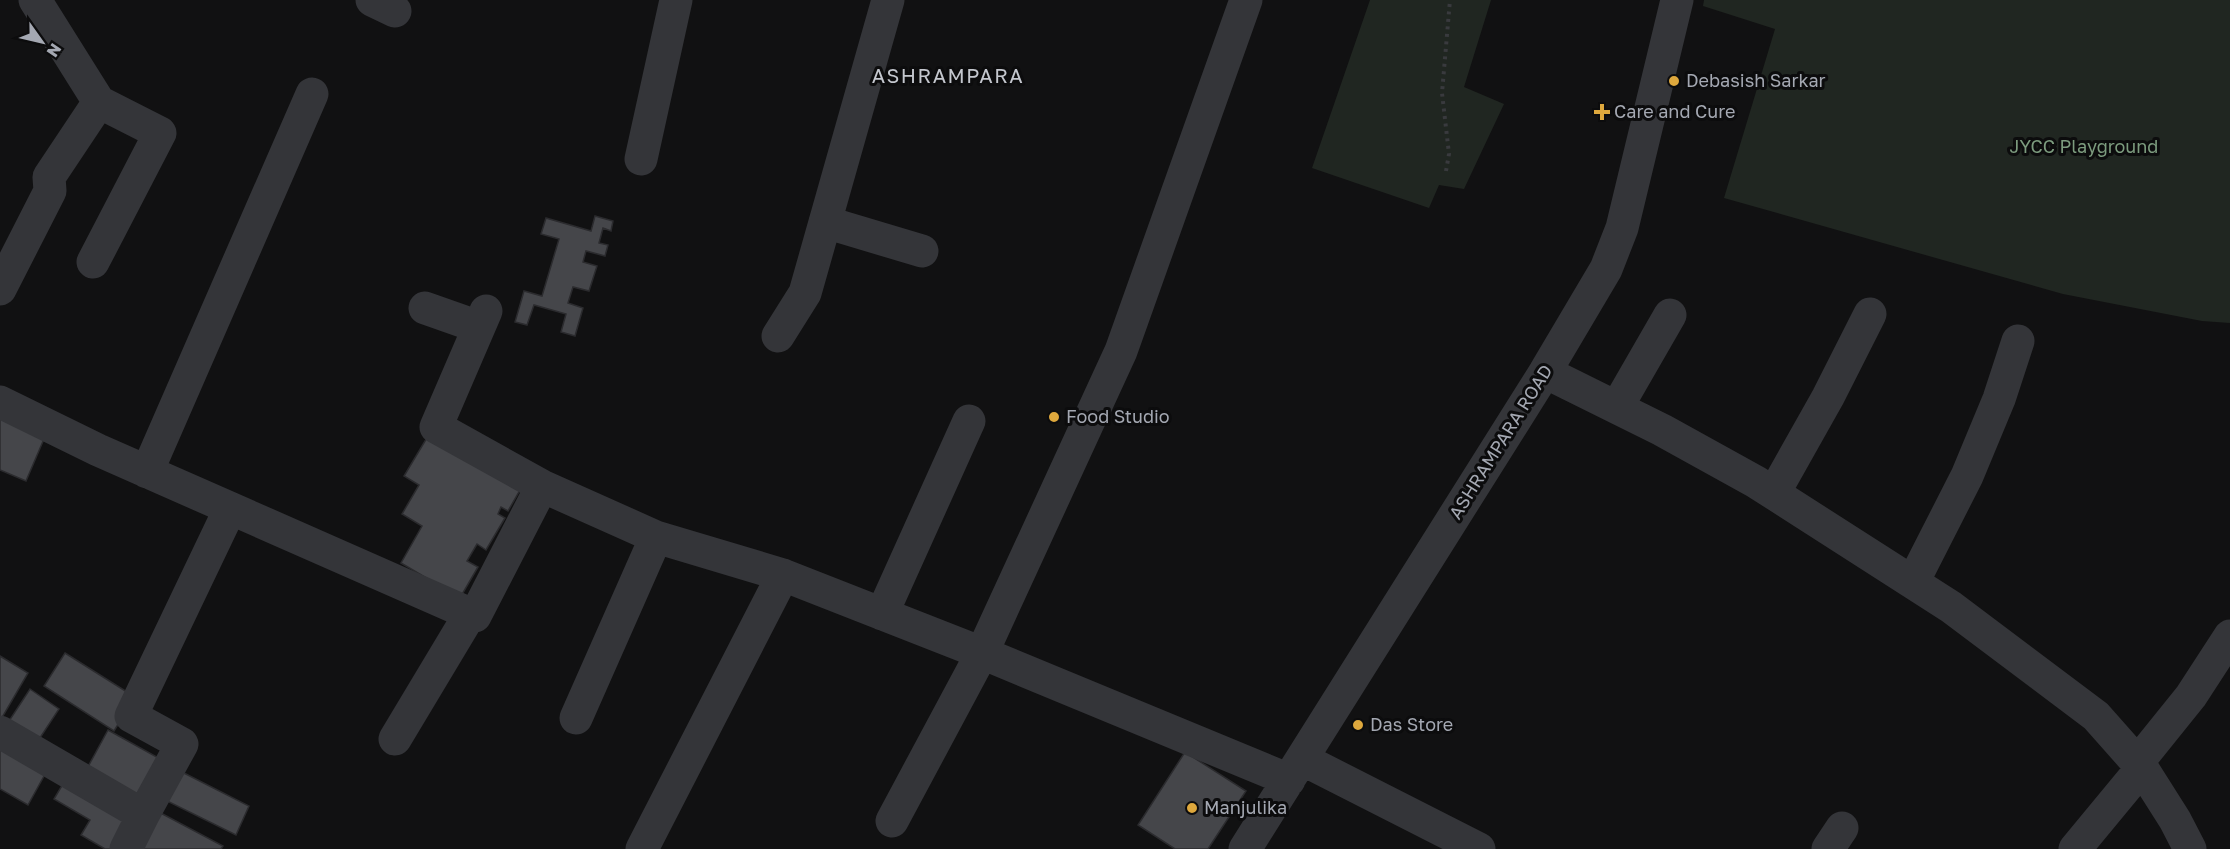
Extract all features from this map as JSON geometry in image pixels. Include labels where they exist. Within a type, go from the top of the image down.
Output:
[{"type":"street","points":[[35,0],[99,102],[160,133],[93,262]]},
{"type":"street","points":[[641,159],[676,0]]},
{"type":"street","points":[[778,336],[804,293],[888,0]]},
{"type":"street","points":[[892,821],[982,652],[1121,351],[1246,0]]},
{"type":"street","name":"ASHRAMPARA ROAD","points":[[1245,849],[1545,372],[1606,269],[1622,228],[1673,1]]},
{"type":"street","points":[[147,472],[312,94]]},
{"type":"street","points":[[0,289],[50,191],[49,177],[99,102]]},
{"type":"street","points":[[825,222],[922,251]]},
{"type":"street","points":[[425,308],[482,319],[436,427],[542,486],[656,537],[783,576],[1296,770],[1479,849]]},
{"type":"street","points":[[1774,493],[1870,314]]},
{"type":"street","points":[[1617,407],[1670,315]]},
{"type":"street","points":[[1913,582],[1967,476],[1999,399],[2018,342]]},
{"type":"street","points":[[1545,372],[1683,441],[1774,493],[1951,607],[2096,716],[2139,765],[2175,819],[2190,849]]},
{"type":"street","points":[[0,402],[147,472],[475,616],[542,486]]},
{"type":"street","points":[[882,614],[969,421]]},
{"type":"street","points":[[126,849],[142,814],[182,744],[131,716],[230,509]]},
{"type":"street","points":[[576,718],[656,537]]},
{"type":"street","points":[[642,849],[783,576]]},
{"type":"street","points":[[395,739],[470,614]]},
{"type":"street","points":[[2074,849],[2191,696],[2230,636]]},
{"type":"street","points":[[0,732],[142,814]]},
{"type":"path","points":[[1446,171],[1449,154],[1442,93],[1450,0]]},
{"type":"green space","points":[[1370,0],[1491,0],[1464,87],[1504,104],[1464,189],[1439,185],[1429,208],[1312,168]]},
{"type":"green space","name":"JYCC Playground","points":[[1704,0],[2230,0],[2230,323],[2202,321],[2063,294],[1724,198],[1775,29],[1703,6]]},
{"type":"building","points":[[595,216],[613,221],[611,231],[603,228],[599,243],[608,245],[605,256],[586,251],[583,262],[597,266],[589,291],[573,287],[568,303],[583,308],[575,336],[561,332],[566,314],[534,305],[527,325],[515,322],[524,291],[542,296],[559,239],[541,234],[546,218],[591,231]]},
{"type":"building","points":[[0,413],[47,432],[26,481],[0,470]]},
{"type":"building","points":[[428,436],[520,490],[508,511],[501,507],[498,514],[505,518],[486,550],[477,544],[467,561],[478,567],[460,598],[401,563],[422,526],[402,514],[419,485],[404,476]]},
{"type":"building","points":[[65,653],[135,697],[114,731],[44,686]]},
{"type":"building","points":[[0,656],[28,673],[0,721]]},
{"type":"building","points":[[30,689],[59,709],[36,744],[7,724]]},
{"type":"building","points":[[108,730],[164,761],[140,805],[84,774]]},
{"type":"building","points":[[0,739],[49,767],[28,805],[0,789]]},
{"type":"building","name":"Manjulika","points":[[1185,752],[1246,791],[1208,849],[1175,849],[1138,825]]},
{"type":"building","points":[[180,771],[249,806],[236,835],[165,800]]},
{"type":"building","points":[[67,777],[137,818],[119,849],[105,849],[81,835],[90,820],[54,799]]},
{"type":"building","points":[[155,810],[223,846],[221,849],[140,849]]},
{"type":"place","name":"Debasish Sarkar","points":[[1674,81]]},
{"type":"place","name":"Care and Cure","points":[[1602,112]]},
{"type":"place","name":"Food Studio","points":[[1054,417]]},
{"type":"place","name":"Das Store","points":[[1358,725]]},
{"type":"place","name":"Manjulika","points":[[1192,808]]},
{"type":"district","name":"ASHRAMPARA","points":[[948,76]]}]
